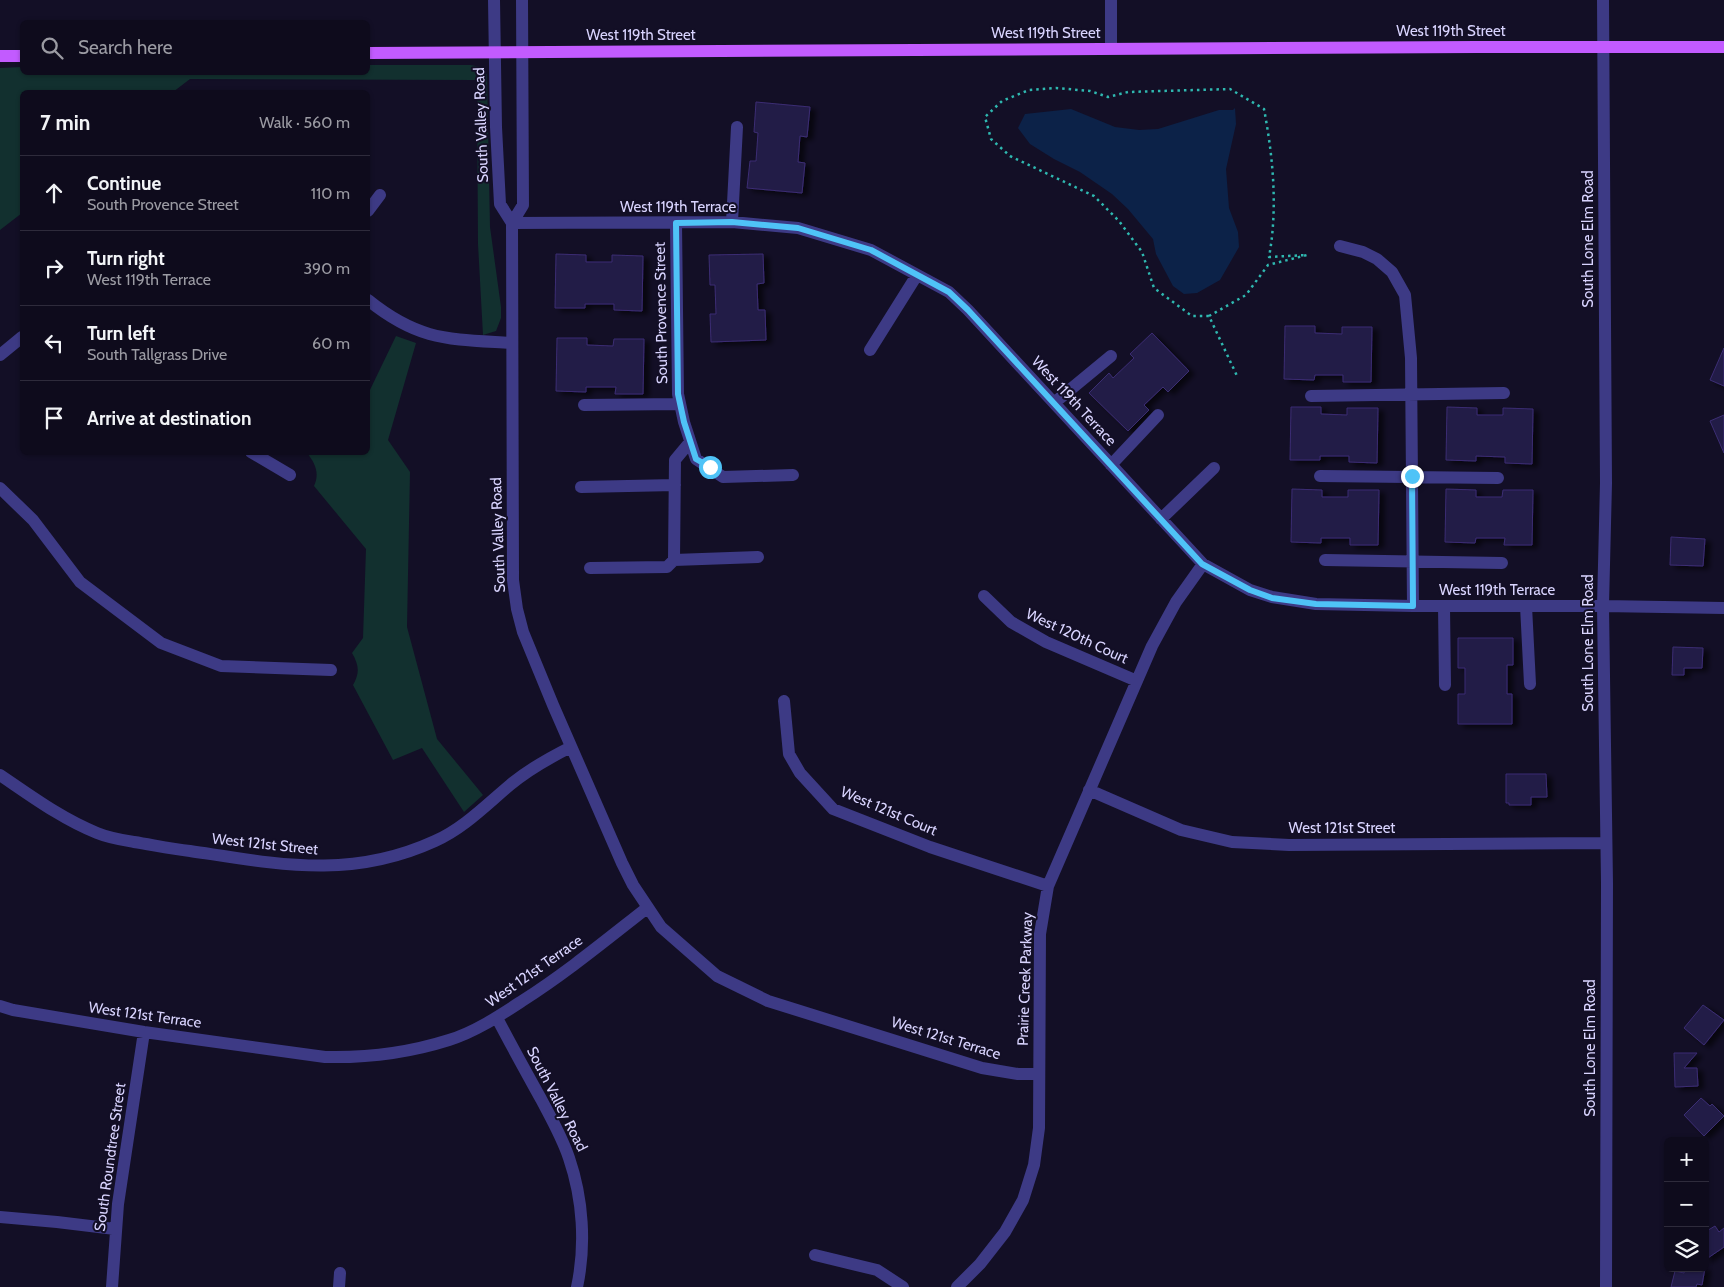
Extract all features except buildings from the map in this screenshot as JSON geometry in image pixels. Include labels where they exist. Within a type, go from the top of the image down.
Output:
[{"type":"main road","name":"West 119th Street","points":[[370,53],[1111,48],[1724,47]]},
{"type":"main road","points":[[0,56],[20,56]]},
{"type":"street","name":"South Valley Road","points":[[494,0],[496,127],[500,204],[512,223]]},
{"type":"street","name":"South Valley Road","points":[[522,0],[523,205],[512,223],[511,343],[513,572],[517,609],[523,632],[571,747],[622,863],[648,908]]},
{"type":"street","points":[[1110,0],[1111,48]]},
{"type":"street","name":"South Lone Elm Road","points":[[1603,0],[1606,483],[1604,606],[1606,1287]]},
{"type":"street","points":[[732,222],[737,127]]},
{"type":"street","points":[[370,208],[380,195]]},
{"type":"street","name":"West 119th Terrace","points":[[512,223],[732,222],[798,228],[871,250],[949,292],[968,310],[1202,564],[1250,590],[1272,598],[1316,604],[1724,608]]},
{"type":"street","name":"South Provence Street","points":[[676,223],[678,394],[696,459],[723,477],[792,475]]},
{"type":"street","points":[[1340,246],[1363,252],[1377,259],[1392,272],[1405,295],[1411,358],[1412,394],[1413,606]]},
{"type":"street","points":[[870,350],[917,274]]},
{"type":"street","points":[[370,301],[400,322],[434,336],[450,339],[511,343]]},
{"type":"street","points":[[0,355],[20,339]]},
{"type":"street","points":[[1054,404],[1112,356]]},
{"type":"street","points":[[1311,396],[1504,393]]},
{"type":"street","points":[[584,405],[680,404]]},
{"type":"street","points":[[1111,465],[1158,415]]},
{"type":"street","points":[[674,560],[675,460],[690,442]]},
{"type":"street","points":[[256,455],[290,475]]},
{"type":"street","points":[[1161,519],[1214,468]]},
{"type":"street","points":[[1320,476],[1498,478]]},
{"type":"street","points":[[582,487],[675,485]]},
{"type":"street","points":[[0,488],[33,520],[80,582],[161,643],[221,666],[330,670]]},
{"type":"street","points":[[590,568],[667,567],[674,560],[758,557]]},
{"type":"street","points":[[1325,560],[1502,563]]},
{"type":"street","name":"Prairie Creek Parkway","points":[[957,1287],[1006,1232],[1023,1200],[1034,1165],[1039,1120],[1040,934],[1048,886],[1136,681],[1162,626],[1202,564]]},
{"type":"street","name":"West 120th Court","points":[[984,596],[1011,622],[1039,638],[1136,681]]},
{"type":"street","points":[[1444,606],[1445,684]]},
{"type":"street","points":[[1526,606],[1530,684]]},
{"type":"street","name":"West 121st Court","points":[[784,701],[789,754],[800,773],[833,809],[930,847],[1048,886]]},
{"type":"street","name":"West 121st Street","points":[[0,775],[47,808],[98,834],[217,856],[300,866],[325,866],[383,860],[433,842],[468,821],[528,771],[571,747]]},
{"type":"street","name":"West 121st Street","points":[[1089,790],[1181,830],[1232,842],[1289,845],[1606,843]]},
{"type":"street","name":"West 121st Terrace","points":[[0,1006],[13,1010],[144,1032],[325,1057],[353,1057],[406,1052],[450,1040],[497,1018],[548,984],[648,908],[661,928],[717,976],[768,1001],[982,1068],[1018,1074],[1039,1074]]},
{"type":"street","name":"South Valley Road","points":[[497,1018],[558,1132],[573,1168],[580,1202],[582,1224],[582,1256],[577,1287]]},
{"type":"street","name":"South Roundtree Street","points":[[112,1287],[115,1230],[144,1032]]},
{"type":"street","points":[[0,1217],[115,1230]]},
{"type":"street","points":[[815,1255],[877,1270],[904,1287]]},
{"type":"street","points":[[339,1287],[340,1273]]},
{"type":"path","points":[[1056,88],[1090,91],[1108,97],[1128,92],[1230,89],[1264,109],[1272,151],[1274,197],[1272,244],[1269,257],[1307,255],[1268,266],[1246,295],[1209,316],[1192,316],[1154,288],[1142,252],[1113,215],[1094,196],[1010,156],[991,139],[985,117],[1002,101],[1029,90],[1056,88]]},
{"type":"path","points":[[1209,316],[1238,378]]},
{"type":"green space","points":[[370,65],[470,65],[482,67],[487,75],[490,227],[501,307],[501,318],[496,331],[483,335],[478,244],[477,80],[190,79],[176,90],[20,90],[20,215],[0,230],[0,68],[20,67],[20,75],[370,75]]},
{"type":"green space","points":[[396,336],[416,343],[388,440],[410,472],[407,627],[437,739],[483,795],[464,812],[422,748],[393,760],[353,685],[358,669],[352,653],[363,638],[366,549],[314,486],[317,472],[308,455],[370,455],[370,390]]},
{"type":"water","points":[[1235,108],[1236,124],[1226,169],[1229,208],[1238,232],[1239,247],[1220,280],[1197,293],[1184,294],[1173,286],[1156,254],[1153,239],[1128,209],[1112,194],[1080,172],[1030,144],[1018,128],[1025,114],[1071,109],[1115,127],[1139,130],[1158,129],[1219,110],[1233,110]]},
{"type":"route","points":[[710,467],[696,459],[684,422],[678,394],[676,223],[732,222],[798,228],[871,250],[949,292],[968,310],[1202,564],[1250,590],[1272,598],[1316,604],[1413,606],[1412,476]]}]
